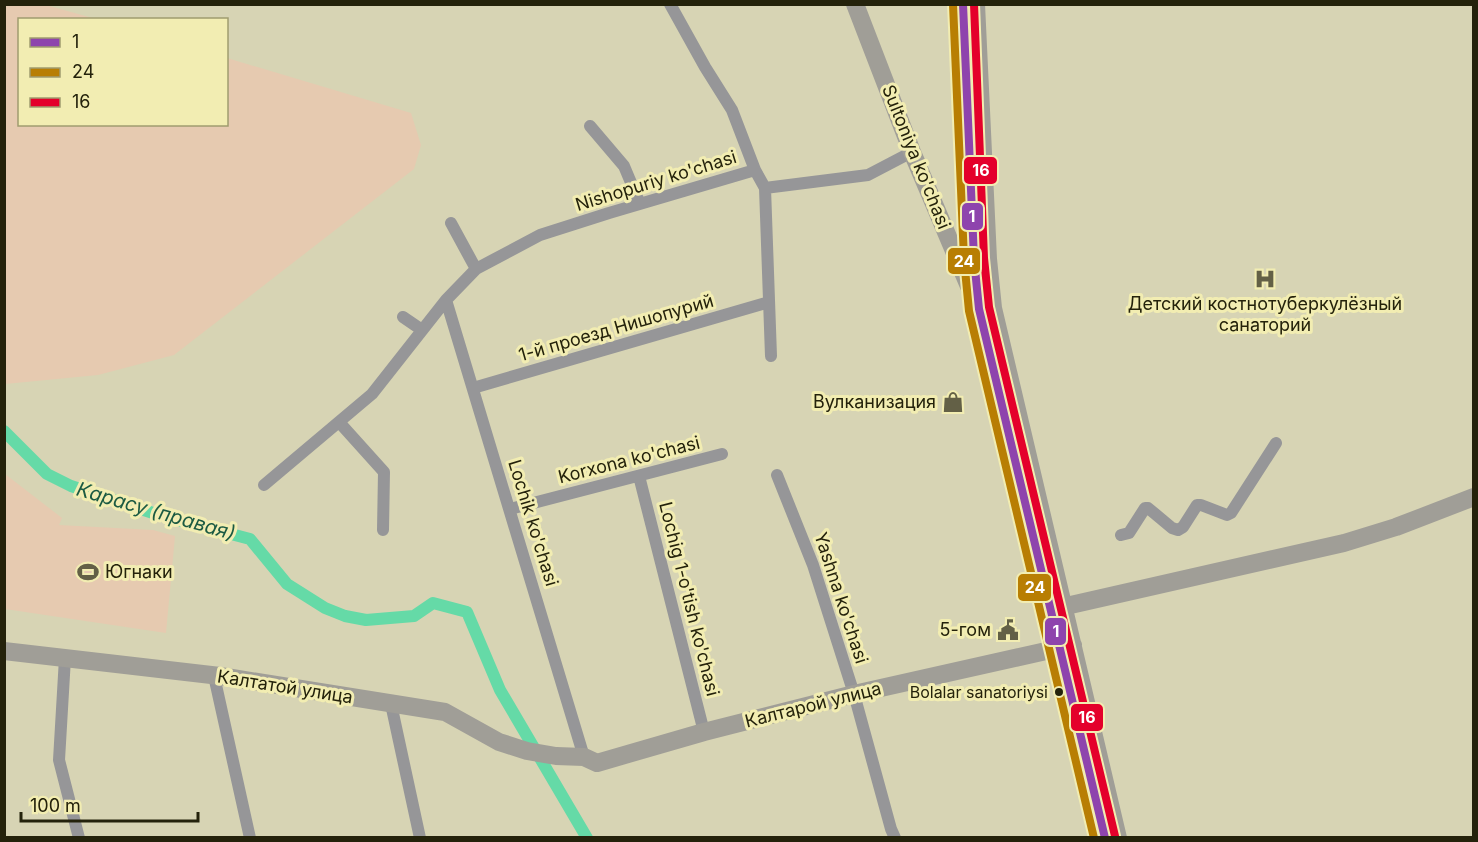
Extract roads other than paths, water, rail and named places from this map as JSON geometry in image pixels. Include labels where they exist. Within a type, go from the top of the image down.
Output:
[{"type":"street","points":[[670,4],[732,110],[755,170]]},
{"type":"street","name":"Sultoniya ko'chasi","points":[[855,4],[912,152],[979,309]]},
{"type":"street","points":[[963,4],[974,259],[979,309],[1057,607]]},
{"type":"street","points":[[976,4],[988,259],[993,308],[1105,837]]},
{"type":"street","points":[[590,126],[624,166],[640,204]]},
{"type":"street","points":[[771,356],[765,188],[868,175],[912,152]]},
{"type":"street","name":"Nishopuriy ko'chasi","points":[[264,485],[372,394],[446,300],[476,269],[540,235],[755,170],[765,188]]},
{"type":"street","points":[[451,223],[476,269]]},
{"type":"street","name":"Lochik ko'chasi","points":[[446,300],[584,757]]},
{"type":"street","name":"1-й проезд Нишопурий","points":[[473,388],[769,302]]},
{"type":"street","points":[[404,317],[422,330]]},
{"type":"street","points":[[339,422],[384,472],[383,530]]},
{"type":"street","points":[[1121,535],[1129,533],[1145,508],[1178,530],[1183,527],[1197,505],[1227,515],[1232,513],[1276,443]]},
{"type":"street","name":"Korxona ko'chasi","points":[[510,508],[722,454]]},
{"type":"street","name":"Yashna ko'chasi","points":[[777,475],[813,565],[854,694],[895,837]]},
{"type":"street","name":"Lochig 1-o'tish ko'chasi","points":[[639,476],[704,732]]},
{"type":"street","points":[[1057,607],[1344,543],[1396,527],[1473,497]]},
{"type":"street","points":[[1066,647],[1118,837]]},
{"type":"street","name":"Калтарой улица","points":[[556,756],[584,757],[597,764],[704,732],[854,694],[1066,647]]},
{"type":"street","name":"Калтатой улица","points":[[4,651],[214,676],[445,712],[499,742],[526,751],[556,756]]},
{"type":"street","points":[[65,658],[59,760],[79,837]]},
{"type":"street","points":[[214,676],[250,837]]},
{"type":"street","points":[[391,704],[420,837]]},
{"type":"waterway","name":"Карасу (правая)","points":[[4,431],[47,474],[71,486],[159,515],[250,539],[287,584],[325,608],[345,616],[366,620],[414,616],[433,603],[467,612],[500,690],[587,838]]},
{"type":"place","name":"Детский костнотуберкулёзный санаторий","points":[[1265,279]]},
{"type":"place","name":"Вулканизация","points":[[953,402]]},
{"type":"place","name":"Югнаки","points":[[88,572]]},
{"type":"place","name":"5-гом","points":[[1008,630]]},
{"type":"place","name":"Bolalar sanatoriysi","points":[[1059,692]]}]
